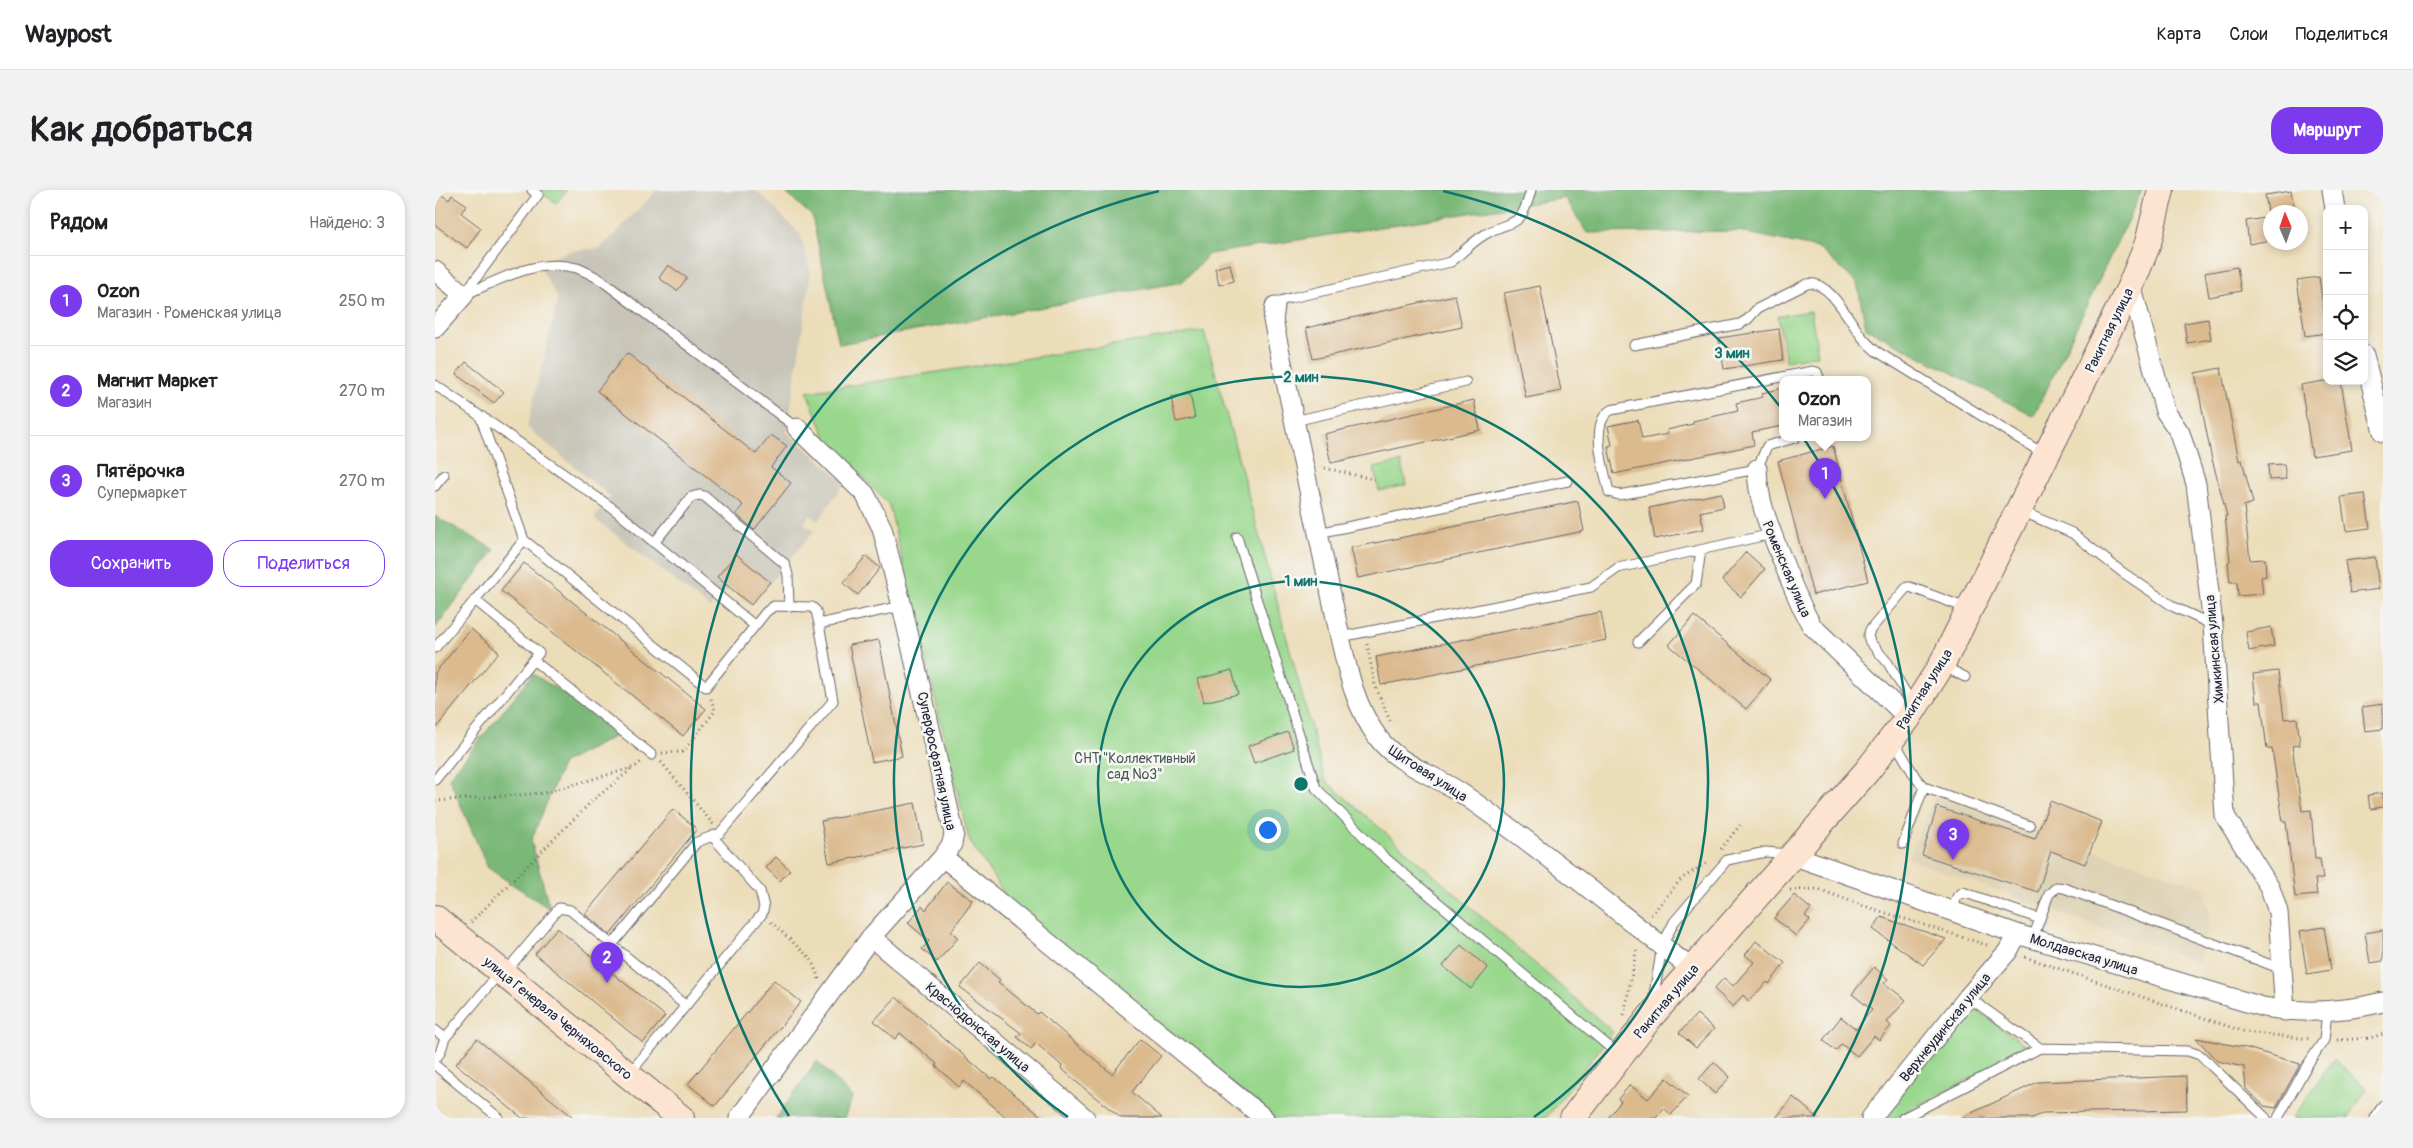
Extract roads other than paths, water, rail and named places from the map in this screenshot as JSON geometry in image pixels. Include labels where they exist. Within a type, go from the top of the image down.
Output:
[{"type":"street","name":"Ракитная улица","points":[[1573,1118],[1651,1016],[1867,771],[1911,713],[1941,666],[2131,285],[2148,243],[2161,190]]},
{"type":"street","points":[[2333,190],[2335,205]]},
{"type":"street","points":[[435,271],[464,295],[435,328]]},
{"type":"street","name":"Химкинская улица","points":[[2131,285],[2165,411],[2180,434],[2196,484],[2213,625],[2225,816],[2270,888],[2278,912],[2285,1011]]},
{"type":"street","name":"Щитовая улица","points":[[1275,306],[1273,320],[1340,637],[1351,684],[1365,719],[1380,740],[1403,759],[1463,794],[1646,921],[1663,946],[1692,969]]},
{"type":"street","points":[[2368,370],[2383,432]]},
{"type":"street","name":"Суперфосфатная улица","points":[[739,1118],[871,937],[943,857],[952,844],[955,833],[902,606],[881,528],[865,494],[797,428]]},
{"type":"street","name":"Роменская улица","points":[[1757,469],[1757,490],[1772,534],[1802,609],[1812,626],[1911,713]]},
{"type":"street","name":"Молдавская улица","points":[[1792,855],[2025,936],[2263,1007],[2285,1011],[2327,1012],[2383,1002]]},
{"type":"street","points":[[943,857],[1264,1118]]},
{"type":"street","name":"улица Генерала Черняховского","points":[[435,918],[628,1075],[671,1115]]},
{"type":"street","name":"Верхнеудинская улица","points":[[1871,1118],[1969,997],[2008,951],[2025,936]]},
{"type":"street","name":"Краснодонская улица","points":[[871,937],[1085,1118]]},
{"type":"lane","points":[[1275,306],[1291,298],[1451,262],[1467,246],[1487,233],[1509,226],[1520,218],[1526,207],[1531,190]]},
{"type":"lane","points":[[464,295],[538,192]]},
{"type":"lane","points":[[464,295],[521,271],[549,264],[577,268],[601,280],[797,428]]},
{"type":"lane","points":[[1634,345],[1740,324],[1748,319],[1757,309],[1807,284],[1816,284],[1830,293],[1863,338],[1876,351],[2046,456]]},
{"type":"lane","points":[[1787,376],[1813,371],[1817,372],[1818,376]]},
{"type":"lane","points":[[1779,378],[1611,410],[1604,416],[1598,440],[1609,492],[1613,495],[1757,469],[1767,446],[1784,441]]},
{"type":"lane","points":[[1294,421],[1466,382]]},
{"type":"lane","points":[[435,385],[615,510],[755,626]]},
{"type":"lane","points":[[480,416],[524,540],[706,687],[770,608],[789,606],[812,607],[816,611],[833,701],[716,834],[697,842],[612,945]]},
{"type":"lane","points":[[435,486],[444,475]]},
{"type":"lane","points":[[1318,533],[1569,481]]},
{"type":"lane","points":[[654,543],[691,497],[699,494],[704,496],[785,564],[788,575],[789,606]]},
{"type":"lane","points":[[2019,510],[2072,533],[2122,572],[2174,607],[2213,625]]},
{"type":"lane","points":[[1340,637],[1591,587],[1618,568],[1772,534]]},
{"type":"lane","points":[[1237,537],[1316,788],[1383,856],[1621,1056]]},
{"type":"lane","points":[[435,648],[524,540]]},
{"type":"lane","points":[[1638,642],[1696,584],[1701,550]]},
{"type":"lane","points":[[1911,713],[1888,663],[1870,642],[1868,636],[1870,630],[1907,587],[1910,586],[1969,610]]},
{"type":"lane","points":[[435,780],[539,652],[475,600]]},
{"type":"lane","points":[[819,624],[902,606]]},
{"type":"lane","points":[[533,660],[654,756]]},
{"type":"lane","points":[[1941,666],[1965,677]]},
{"type":"lane","points":[[1892,738],[1916,778],[1924,787],[2030,826]]},
{"type":"lane","points":[[1903,844],[1924,787]]},
{"type":"lane","points":[[628,1075],[762,914],[764,907],[759,891],[716,834]]},
{"type":"lane","points":[[1651,1016],[1663,946],[1674,922],[1727,860],[1766,852],[1792,855]]},
{"type":"lane","points":[[2025,936],[2040,919],[2052,890],[2064,888],[2282,970]]},
{"type":"lane","points":[[1952,911],[1957,896],[1963,892],[2040,919]]},
{"type":"lane","points":[[435,1059],[440,1053],[445,1038],[501,971],[512,964],[559,908],[570,910],[685,1006]]},
{"type":"lane","points":[[1969,997],[2040,1048]]},
{"type":"lane","points":[[2278,1118],[2306,1067],[2324,1040],[2327,1012]]},
{"type":"lane","points":[[435,1030],[445,1038]]},
{"type":"lane","points":[[1903,1118],[2040,1048],[2188,1051],[2200,1055],[2266,1118]]},
{"type":"lane","points":[[435,1065],[499,1118]]},
{"type":"lane","points":[[2375,1118],[2383,1105]]},
{"type":"place","name":"Ozon","points":[[1825,499]]},
{"type":"place","name":"Пятёрочка","points":[[1953,860]]},
{"type":"place","name":"Магнит Маркет","points":[[607,983]]},
{"type":"park label","name":"СНТ \"Коллективный сад №3\"","points":[[1135,766]]}]
